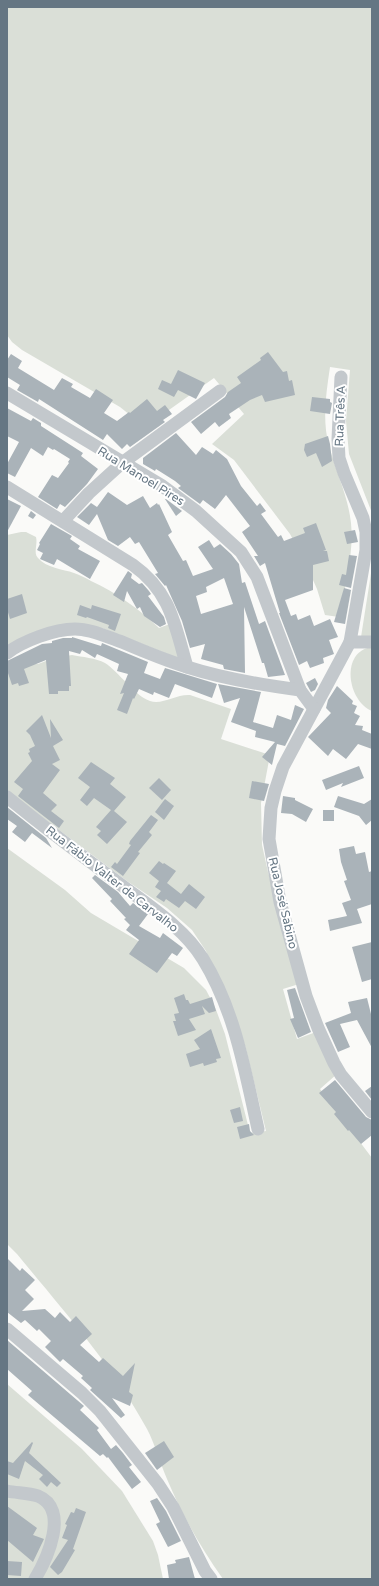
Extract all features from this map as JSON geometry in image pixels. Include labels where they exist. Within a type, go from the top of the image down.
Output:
[{"type":"street","name":"Rua Três A","points":[[341,377],[338,439],[339,458],[363,518],[367,541],[350,642]]},
{"type":"street","points":[[62,521],[89,493],[122,463],[220,392]]},
{"type":"street","name":"Rua Manoel Pires","points":[[7,393],[161,485],[196,511],[241,552],[257,577],[300,690]]},
{"type":"street","points":[[7,487],[133,565],[154,583],[167,603],[173,617],[187,668]]},
{"type":"street","points":[[7,653],[35,639],[62,630],[84,630],[105,636],[187,668],[225,677],[300,690],[314,709]]},
{"type":"street","points":[[350,642],[372,642]]},
{"type":"street","name":"Rua José Sabino","points":[[350,642],[284,767],[275,791],[270,817],[270,850],[280,902],[306,996],[318,1028],[341,1075],[372,1112]]},
{"type":"street","name":"Rua Fábio Valter de Carvalho","points":[[7,797],[156,912],[188,940],[200,954],[220,994],[235,1031],[258,1129]]},
{"type":"street","points":[[7,1330],[82,1393],[100,1411],[158,1484],[173,1507],[207,1576]]},
{"type":"street","points":[[7,1491],[38,1496],[47,1503],[53,1516],[54,1531],[52,1543],[48,1555],[35,1579]]},
{"type":"shaded area","points":[[7,7],[372,7],[372,513],[349,454],[346,421],[350,370],[330,367],[325,407],[327,436],[347,503],[352,535],[348,570],[339,617],[325,615],[317,589],[290,534],[234,460],[212,444],[244,414],[214,378],[145,427],[120,407],[22,350],[12,342],[7,335]]},
{"type":"shaded area","points":[[26,532],[36,537],[37,556],[45,564],[78,575],[110,590],[136,608],[159,628],[170,624],[180,659],[102,628],[7,646],[7,535]]},
{"type":"shaded area","points":[[372,567],[372,639],[361,637]]},
{"type":"shaded area","points":[[372,647],[372,711],[364,706],[357,697],[351,677],[351,666],[355,657],[362,650]]},
{"type":"shaded area","points":[[72,655],[105,663],[133,689],[150,701],[160,702],[180,696],[190,695],[231,709],[221,739],[270,755],[261,803],[262,845],[299,984],[283,989],[297,1039],[316,1032],[337,1074],[320,1089],[372,1158],[372,1579],[223,1579],[207,1555],[186,1518],[167,1479],[150,1435],[119,1383],[86,1338],[17,1254],[7,1244],[7,848],[65,890],[91,913],[184,968],[206,990],[215,1007],[225,1034],[250,1133],[266,1131],[246,1049],[238,1023],[210,964],[206,951],[192,930],[167,908],[127,881],[7,791],[7,665],[38,664],[54,658]]},
{"type":"shaded area","points":[[7,1384],[82,1449],[122,1491],[153,1541],[158,1555],[163,1579],[7,1579]]},
{"type":"building","points":[[268,352],[283,372],[287,371],[289,381],[292,380],[295,395],[265,402],[262,395],[250,400],[229,414],[231,418],[219,427],[215,422],[201,434],[191,422],[241,383],[237,377],[261,360],[260,358]]},
{"type":"building","points":[[11,354],[22,361],[18,368],[54,390],[62,378],[73,384],[71,387],[90,398],[96,389],[113,400],[104,413],[117,421],[129,412],[130,413],[147,399],[157,411],[165,405],[172,414],[163,420],[165,422],[130,447],[127,444],[122,449],[107,434],[103,440],[39,399],[38,402],[17,390],[20,385],[7,377],[7,360]]},
{"type":"building","points":[[178,370],[205,383],[196,399],[178,390],[174,397],[158,389],[162,380],[171,384]]},
{"type":"building","points":[[312,397],[330,399],[330,402],[332,403],[330,414],[310,411]]},
{"type":"building","points":[[7,408],[31,421],[33,418],[41,423],[41,426],[83,453],[81,456],[98,469],[87,484],[65,507],[60,504],[57,509],[38,497],[52,475],[58,478],[69,463],[68,462],[70,459],[54,449],[53,450],[48,447],[43,456],[31,448],[15,477],[7,473],[7,464],[19,442],[7,436]]},
{"type":"building","points":[[176,433],[196,455],[202,447],[213,454],[216,450],[227,459],[241,486],[257,506],[260,503],[266,511],[261,514],[278,537],[281,535],[284,541],[305,533],[303,528],[316,523],[326,550],[323,551],[327,551],[329,561],[313,565],[313,590],[285,600],[291,616],[296,614],[298,620],[310,615],[314,626],[330,619],[338,637],[329,640],[334,654],[323,658],[324,663],[310,668],[307,661],[299,665],[279,613],[265,563],[260,566],[254,556],[258,556],[242,532],[250,526],[226,495],[215,509],[203,500],[200,504],[178,488],[181,486],[175,481],[156,469],[155,471],[143,464],[143,458]]},
{"type":"building","points":[[328,436],[332,461],[322,467],[316,453],[307,457],[304,450],[305,444]]},
{"type":"building","points":[[108,492],[127,505],[143,496],[150,508],[157,503],[158,505],[159,504],[172,532],[168,535],[183,561],[186,560],[193,576],[213,569],[198,547],[209,540],[214,548],[220,544],[239,564],[242,583],[245,582],[259,624],[265,621],[285,675],[268,677],[244,607],[245,673],[224,669],[223,665],[201,659],[205,644],[190,648],[182,621],[166,585],[165,586],[155,574],[158,573],[139,542],[135,544],[130,537],[118,546],[108,540],[97,514],[89,525],[77,517],[91,503],[97,507]],"holes":[[[224,578],[233,604],[201,614],[196,596],[207,592],[206,587]]]},
{"type":"building","points":[[7,499],[21,506],[7,532]]},
{"type":"building","points":[[166,499],[182,511],[176,516]]},
{"type":"building","points":[[31,511],[36,515],[33,519],[28,516]]},
{"type":"building","points":[[51,524],[72,536],[70,539],[80,546],[78,549],[100,561],[90,579],[57,559],[54,565],[40,559],[43,553],[37,550],[40,544],[39,543]]},
{"type":"building","points":[[355,530],[358,542],[347,544],[344,532]]},
{"type":"building","points":[[349,555],[357,556],[351,588],[339,585],[342,574],[346,575]]},
{"type":"building","points":[[128,571],[132,574],[131,578],[139,584],[142,583],[149,591],[151,594],[148,596],[164,617],[166,624],[160,627],[144,616],[140,607],[137,609],[127,591],[124,602],[113,595]]},
{"type":"building","points":[[344,588],[351,590],[345,624],[334,622]]},
{"type":"building","points":[[22,594],[27,613],[10,619],[7,609],[7,599]]},
{"type":"building","points":[[80,605],[91,609],[92,605],[121,614],[115,631],[108,628],[109,625],[77,615]]},
{"type":"building","points":[[72,637],[101,646],[102,643],[148,662],[144,673],[160,679],[165,668],[217,684],[212,698],[175,684],[169,698],[154,692],[153,695],[139,689],[134,699],[133,698],[127,714],[117,710],[124,693],[120,694],[128,674],[117,671],[119,664],[97,654],[95,658],[82,650],[80,654],[69,651],[71,686],[69,686],[69,691],[58,691],[58,694],[49,694],[46,660],[24,669],[29,683],[19,686],[18,683],[12,685],[7,670],[7,661],[42,644],[52,643],[52,641]]},
{"type":"building","points":[[315,678],[318,684],[315,690],[311,692],[306,683]]},
{"type":"building","points":[[218,684],[261,692],[253,722],[273,728],[277,715],[291,720],[295,705],[304,709],[285,746],[277,744],[272,765],[262,757],[275,742],[255,737],[256,731],[231,722],[240,698],[224,703]]},
{"type":"building","points":[[337,686],[353,701],[352,704],[357,706],[354,713],[360,716],[355,725],[363,726],[362,730],[372,734],[372,749],[358,744],[346,759],[333,749],[328,756],[308,737],[331,713],[326,708],[328,700]]},
{"type":"building","points":[[42,715],[51,738],[50,719],[63,740],[53,746],[60,760],[52,764],[60,770],[43,793],[57,805],[51,811],[64,821],[59,828],[18,796],[23,789],[14,782],[32,761],[28,753],[30,752],[29,749],[35,746],[30,735],[26,731]]},
{"type":"building","points":[[91,762],[115,778],[110,784],[126,797],[114,811],[127,822],[107,844],[97,835],[101,831],[96,827],[111,810],[94,798],[87,806],[80,800],[90,787],[78,778]]},
{"type":"building","points":[[359,766],[364,778],[341,787],[343,783],[326,790],[322,780]]},
{"type":"building","points":[[159,778],[171,790],[162,800],[149,788]]},
{"type":"building","points":[[252,781],[269,784],[264,801],[249,798]]},
{"type":"building","points":[[283,796],[295,798],[295,800],[313,809],[306,822],[292,814],[281,813]]},
{"type":"building","points":[[338,796],[364,804],[372,799],[372,820],[366,825],[359,816],[334,807]]},
{"type":"building","points":[[165,799],[174,806],[164,820],[155,812]]},
{"type":"building","points":[[7,807],[46,838],[52,848],[32,833],[25,842],[12,832],[17,826],[7,819]]},
{"type":"building","points":[[323,810],[334,810],[334,821],[323,821]]},
{"type":"building","points":[[151,815],[158,820],[149,832],[152,835],[138,852],[140,853],[123,876],[111,867],[115,862],[117,864],[131,845],[129,844],[130,841]]},
{"type":"building","points":[[354,846],[356,854],[365,852],[369,872],[372,871],[372,904],[357,909],[362,923],[330,931],[328,920],[347,916],[342,903],[351,900],[344,881],[347,880],[341,862],[339,849]]},
{"type":"building","points":[[159,861],[176,871],[167,883],[181,894],[189,884],[205,897],[196,909],[185,901],[179,908],[166,899],[164,902],[156,897],[161,891],[155,887],[159,881],[149,873]]},
{"type":"building","points":[[95,875],[118,892],[130,906],[133,903],[148,914],[139,926],[160,938],[163,933],[183,948],[177,956],[172,953],[157,973],[129,954],[139,940],[126,930],[130,925],[124,919],[126,918],[110,901],[112,899],[92,878]]},
{"type":"building","points":[[372,942],[372,979],[362,982],[352,947]]},
{"type":"building","points":[[295,988],[311,1032],[298,1038],[290,1019],[294,1018],[287,990]]},
{"type":"building","points":[[184,994],[186,1000],[188,1000],[190,1004],[212,997],[216,1011],[209,1013],[202,1006],[205,1014],[189,1019],[196,1030],[178,1036],[173,1021],[176,1021],[174,1014],[179,1013],[174,998]]},
{"type":"building","points":[[367,998],[372,1018],[372,1048],[357,1020],[340,1024],[350,1047],[338,1052],[325,1023],[351,1013],[348,1002]]},
{"type":"building","points":[[211,1029],[221,1058],[216,1059],[217,1062],[204,1066],[203,1063],[190,1067],[186,1054],[200,1049],[194,1040]]},
{"type":"building","points":[[335,1080],[366,1117],[372,1120],[372,1135],[361,1144],[334,1114],[336,1112],[319,1093]]},
{"type":"building","points":[[372,1086],[372,1100],[365,1091]]},
{"type":"building","points":[[240,1107],[243,1121],[234,1123],[230,1110]]},
{"type":"building","points":[[249,1124],[250,1131],[254,1135],[240,1139],[237,1127]]},
{"type":"building","points":[[7,1258],[20,1271],[22,1268],[35,1280],[25,1290],[34,1299],[22,1311],[45,1309],[55,1318],[60,1312],[70,1322],[76,1316],[92,1334],[80,1345],[99,1362],[103,1358],[123,1376],[135,1363],[129,1392],[133,1395],[130,1406],[112,1398],[125,1415],[121,1418],[90,1390],[92,1388],[81,1378],[83,1376],[63,1359],[60,1362],[45,1347],[51,1341],[39,1329],[37,1331],[25,1320],[21,1323],[7,1312]]},
{"type":"building","points":[[7,1340],[84,1406],[80,1410],[99,1428],[97,1430],[111,1449],[116,1445],[123,1453],[132,1465],[129,1467],[141,1482],[132,1489],[108,1457],[107,1458],[103,1454],[100,1456],[28,1395],[32,1391],[7,1369]]},
{"type":"building","points":[[164,1441],[174,1457],[157,1470],[145,1453]]},
{"type":"building","points":[[32,1442],[33,1443],[29,1453],[61,1483],[57,1487],[51,1482],[47,1487],[39,1479],[43,1475],[25,1461],[19,1479],[7,1474],[7,1461],[13,1463]]},
{"type":"building","points":[[157,1498],[166,1511],[181,1541],[168,1547],[156,1524],[160,1522],[150,1501]]},
{"type":"building","points":[[7,1506],[37,1528],[33,1535],[44,1539],[33,1562],[7,1540]]},
{"type":"building","points":[[76,1508],[86,1512],[73,1549],[75,1550],[62,1572],[58,1575],[50,1567],[68,1540],[62,1538],[67,1525],[65,1524],[71,1512],[74,1513]]},
{"type":"building","points":[[189,1557],[195,1579],[169,1579],[167,1565],[176,1563],[175,1560]]},
{"type":"building","points":[[7,1561],[22,1562],[21,1576],[7,1575]]}]
